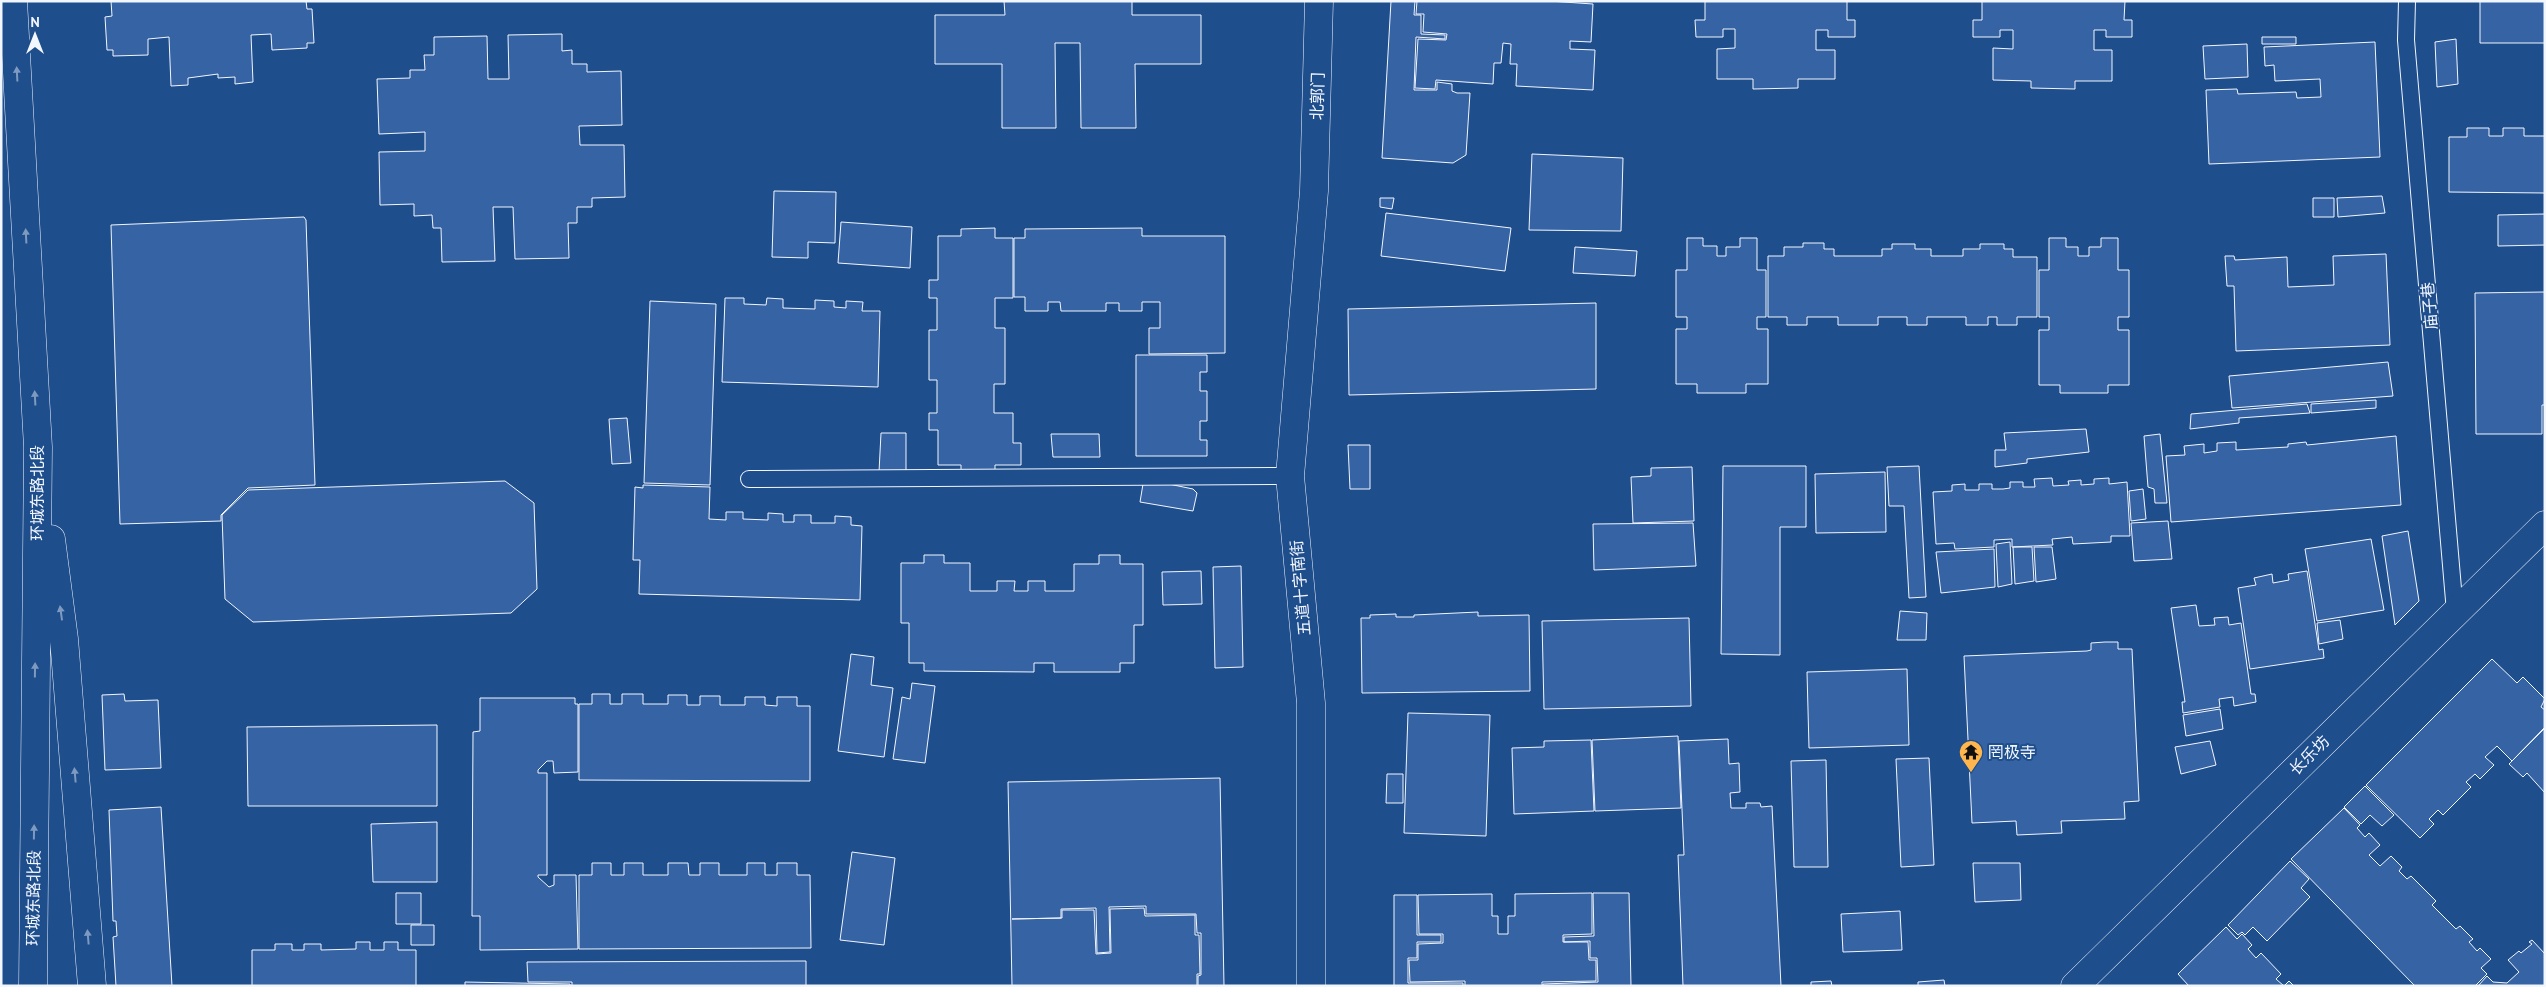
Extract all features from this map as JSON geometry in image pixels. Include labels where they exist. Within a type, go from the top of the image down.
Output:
[{"type":"street","name":"环城东路北段","points":[[13,1],[38,447],[33,986]]},
{"type":"street","name":"北郭门","points":[[1314,191],[1319,1]]},
{"type":"street","name":"五道十字南街","points":[[1311,986],[1311,703],[1290,476],[1314,191]]},
{"type":"street","points":[[38,447],[64,639],[92,986]]},
{"type":"street","name":"长乐坊","points":[[2075,986],[2454,612],[2545,525]]},
{"type":"lane","name":"庙子巷","points":[[2407,1],[2406,40],[2454,612]]},
{"type":"lane","points":[[749,479],[1290,476]]},
{"type":"building","points":[[111,1],[306,1],[307,9],[312,9],[314,43],[307,43],[307,48],[272,50],[271,34],[251,35],[253,82],[235,84],[235,77],[218,78],[218,74],[188,78],[188,85],[171,86],[169,37],[148,39],[148,55],[113,56],[113,50],[107,50],[105,17],[112,16]]},
{"type":"building","points":[[1004,1],[1132,1],[1132,15],[1201,15],[1201,64],[1135,64],[1136,128],[1081,128],[1080,43],[1055,43],[1056,128],[1002,128],[1002,64],[935,64],[935,15],[1005,15]]},
{"type":"building","points":[[1391,1],[1415,1],[1414,15],[1421,15],[1421,34],[1445,35],[1445,39],[1416,37],[1414,90],[1437,90],[1437,82],[1452,84],[1452,91],[1457,93],[1470,93],[1466,155],[1453,163],[1382,158]]},
{"type":"building","points":[[1417,1],[1549,1],[1593,4],[1591,42],[1570,41],[1570,49],[1595,50],[1593,90],[1516,86],[1517,64],[1510,64],[1511,44],[1503,43],[1501,63],[1494,63],[1493,84],[1436,80],[1435,89],[1415,88],[1418,39],[1446,40],[1447,34],[1423,32],[1424,14],[1416,14]]},
{"type":"building","points":[[1705,1],[1847,1],[1847,20],[1855,20],[1855,37],[1828,37],[1828,30],[1816,30],[1816,50],[1835,50],[1835,79],[1798,79],[1798,88],[1753,89],[1753,79],[1717,79],[1717,49],[1735,48],[1735,29],[1723,29],[1723,37],[1696,37],[1695,20],[1705,20]]},
{"type":"building","points":[[1982,1],[2125,1],[2124,20],[2132,20],[2132,37],[2106,37],[2106,30],[2094,30],[2094,50],[2112,50],[2112,81],[2075,81],[2075,89],[2031,88],[2031,81],[1993,80],[1993,48],[2013,49],[2013,30],[2000,30],[2000,37],[1973,37],[1973,20],[1982,20]]},
{"type":"building","points":[[2480,1],[2545,1],[2545,43],[2480,43]]},
{"type":"building","points":[[562,34],[562,51],[572,50],[572,64],[587,64],[587,72],[621,71],[622,125],[579,126],[580,145],[624,145],[625,197],[592,198],[592,207],[577,207],[577,223],[568,223],[569,258],[515,259],[513,207],[493,207],[495,261],[442,262],[441,228],[433,228],[432,215],[414,216],[414,204],[380,205],[379,152],[425,151],[425,132],[379,134],[377,79],[410,78],[410,70],[425,70],[424,55],[434,55],[434,37],[487,36],[488,79],[509,79],[508,35]]},
{"type":"building","points":[[2262,37],[2296,37],[2296,44],[2262,44]]},
{"type":"building","points":[[2456,39],[2458,84],[2437,87],[2435,42]]},
{"type":"building","points":[[2375,42],[2380,157],[2209,164],[2206,90],[2237,89],[2238,94],[2296,92],[2297,98],[2321,97],[2320,79],[2275,81],[2274,65],[2265,66],[2264,47]]},
{"type":"building","points":[[2247,44],[2248,77],[2205,79],[2203,46]]},
{"type":"building","points":[[2467,128],[2489,128],[2489,136],[2503,136],[2503,128],[2524,128],[2524,136],[2545,136],[2545,193],[2449,192],[2449,137],[2467,137]]},
{"type":"building","points":[[1532,154],[1623,158],[1621,231],[1529,230]]},
{"type":"building","points":[[774,191],[836,192],[835,243],[808,242],[808,258],[772,257]]},
{"type":"building","points":[[2382,196],[2385,213],[2338,217],[2337,198]]},
{"type":"building","points":[[1380,198],[1394,198],[1392,209],[1380,207]]},
{"type":"building","points":[[2313,198],[2334,198],[2334,217],[2313,217]]},
{"type":"building","points":[[1386,213],[1511,228],[1505,271],[1381,256]]},
{"type":"building","points":[[2545,214],[2545,245],[2498,246],[2498,215]]},
{"type":"building","points":[[304,217],[306,220],[315,485],[248,488],[221,515],[221,521],[120,524],[111,225]]},
{"type":"building","points":[[841,222],[912,227],[910,268],[838,263]]},
{"type":"building","points":[[995,228],[995,238],[1013,238],[1013,298],[995,298],[995,328],[1005,328],[1005,384],[994,384],[994,413],[1013,413],[1013,443],[1021,443],[1021,465],[995,465],[995,474],[961,474],[961,465],[938,465],[938,430],[929,430],[929,413],[937,413],[937,380],[929,380],[929,330],[937,330],[937,298],[929,298],[929,280],[938,280],[938,236],[961,236],[961,229]]},
{"type":"building","points":[[1142,228],[1142,236],[1225,236],[1225,353],[1149,354],[1149,328],[1160,328],[1160,302],[1142,302],[1142,311],[1119,311],[1119,303],[1106,303],[1106,311],[1061,311],[1060,302],[1048,302],[1048,311],[1025,311],[1025,297],[1014,297],[1014,238],[1025,238],[1025,229]]},
{"type":"building","points":[[1687,238],[1703,238],[1703,246],[1717,246],[1717,256],[1726,256],[1726,247],[1740,247],[1740,238],[1757,238],[1757,270],[1766,270],[1766,317],[1757,317],[1757,329],[1768,329],[1768,384],[1746,384],[1746,393],[1697,393],[1697,384],[1676,384],[1676,329],[1687,329],[1687,317],[1676,317],[1676,270],[1687,270]]},
{"type":"building","points":[[2049,238],[2066,238],[2066,247],[2078,247],[2078,256],[2089,256],[2089,247],[2101,247],[2101,238],[2118,238],[2118,270],[2129,270],[2129,317],[2118,317],[2118,330],[2129,330],[2129,385],[2108,385],[2108,393],[2060,393],[2060,385],[2039,385],[2039,330],[2049,330],[2049,317],[2039,317],[2039,270],[2049,270]]},
{"type":"building","points":[[1803,243],[1824,243],[1824,249],[1834,249],[1834,256],[1882,256],[1882,249],[1892,249],[1892,244],[1915,244],[1915,249],[1931,249],[1931,256],[1963,256],[1963,249],[1980,249],[1980,244],[2004,244],[2004,249],[2013,249],[2013,257],[2037,257],[2037,317],[2017,317],[2017,325],[1997,325],[1997,317],[1988,317],[1988,325],[1966,325],[1966,317],[1927,317],[1927,325],[1907,325],[1907,317],[1878,317],[1878,325],[1838,325],[1838,317],[1807,317],[1807,325],[1787,325],[1787,317],[1768,317],[1768,256],[1784,256],[1784,247],[1803,247]]},
{"type":"building","points":[[1575,247],[1637,251],[1635,276],[1573,273]]},
{"type":"building","points":[[2386,254],[2390,345],[2236,351],[2234,286],[2227,286],[2225,256],[2234,256],[2235,260],[2287,257],[2288,287],[2334,285],[2333,256]]},
{"type":"building","points":[[2545,292],[2545,405],[2542,405],[2542,434],[2476,434],[2475,293]]},
{"type":"building","points":[[725,298],[744,298],[744,304],[766,305],[767,298],[783,299],[783,308],[815,309],[815,300],[834,301],[834,307],[846,308],[846,301],[863,302],[862,311],[880,311],[878,387],[722,382]]},
{"type":"building","points":[[650,301],[716,304],[710,485],[644,483]]},
{"type":"building","points":[[1596,303],[1596,389],[1349,395],[1348,309]]},
{"type":"building","points":[[1136,355],[1207,355],[1207,372],[1200,372],[1200,391],[1207,391],[1207,421],[1200,421],[1200,440],[1207,440],[1207,456],[1136,456]]},
{"type":"building","points":[[2388,362],[2393,396],[2232,408],[2229,376]]},
{"type":"building","points":[[2376,400],[2376,408],[2311,413],[2311,404]]},
{"type":"building","points":[[2307,404],[2310,413],[2239,418],[2239,423],[2190,429],[2191,414]]},
{"type":"building","points":[[627,418],[631,463],[612,464],[609,419]]},
{"type":"building","points":[[2086,429],[2089,452],[2027,459],[2027,463],[1995,467],[1995,450],[2006,450],[2004,433]]},
{"type":"building","points":[[881,433],[906,433],[906,472],[879,472]]},
{"type":"building","points":[[1051,434],[1099,434],[1100,457],[1053,457]]},
{"type":"building","points":[[2160,434],[2167,503],[2155,503],[2154,489],[2148,487],[2144,436]]},
{"type":"building","points":[[2396,436],[2401,505],[2171,522],[2166,456],[2185,455],[2184,446],[2204,444],[2204,453],[2217,451],[2217,443],[2236,442],[2236,450],[2288,447],[2288,444],[2306,442],[2307,445]]},
{"type":"building","points":[[1348,445],[1370,445],[1370,489],[1350,489]]},
{"type":"building","points":[[1723,466],[1806,466],[1806,527],[1780,527],[1780,655],[1721,654]]},
{"type":"building","points":[[1919,466],[1926,597],[1909,598],[1904,506],[1889,506],[1887,467]]},
{"type":"building","points":[[1692,467],[1694,521],[1633,523],[1631,477],[1651,476],[1651,468]]},
{"type":"building","points":[[1885,472],[1886,532],[1816,533],[1815,474]]},
{"type":"building","points":[[2052,478],[2053,486],[2069,485],[2068,481],[2081,480],[2081,485],[2094,484],[2094,479],[2109,478],[2109,484],[2127,482],[2130,536],[2111,536],[2111,542],[2073,544],[2072,537],[2052,539],[2053,545],[2012,547],[2012,539],[1994,540],[1994,547],[1955,549],[1954,543],[1936,544],[1933,492],[1952,491],[1952,485],[1965,484],[1965,490],[1979,490],[1979,484],[1992,484],[1992,489],[2010,488],[2010,482],[2023,482],[2023,487],[2035,487],[2034,479]]},
{"type":"building","points":[[505,481],[534,503],[537,589],[511,613],[253,622],[225,599],[222,515],[248,490]]},
{"type":"building","points":[[1159,482],[1193,489],[1197,493],[1193,511],[1140,502],[1143,484]]},
{"type":"building","points":[[643,485],[710,487],[709,519],[726,520],[726,512],[743,512],[743,519],[768,520],[768,513],[783,514],[783,522],[794,522],[794,515],[811,515],[811,523],[835,523],[835,516],[851,517],[851,525],[862,526],[860,600],[639,594],[640,560],[633,560],[635,487],[643,488]]},
{"type":"building","points":[[2143,489],[2146,519],[2131,521],[2129,491]]},
{"type":"building","points":[[2168,521],[2172,559],[2134,561],[2131,523]]},
{"type":"building","points":[[1693,523],[1696,566],[1594,570],[1593,524]]},
{"type":"building","points":[[2408,531],[2419,601],[2395,625],[2382,536]]},
{"type":"building","points":[[2371,539],[2384,610],[2317,621],[2305,549]]},
{"type":"building","points":[[2010,542],[2012,584],[1998,587],[1996,544]]},
{"type":"building","points":[[2013,547],[2032,547],[2034,581],[2015,584]]},
{"type":"building","points":[[2034,547],[2052,547],[2056,579],[2036,582]]},
{"type":"building","points":[[1994,549],[1995,587],[1941,593],[1936,552]]},
{"type":"building","points":[[924,555],[944,555],[944,563],[970,563],[970,591],[997,591],[997,581],[1015,581],[1014,591],[1028,591],[1028,581],[1045,581],[1045,591],[1074,591],[1074,564],[1099,564],[1099,555],[1120,555],[1120,564],[1143,564],[1143,625],[1134,625],[1134,663],[1120,663],[1120,672],[1054,672],[1054,663],[1034,663],[1034,672],[924,671],[924,663],[909,663],[909,623],[901,623],[901,563],[924,563]]},
{"type":"building","points":[[1241,566],[1243,667],[1215,668],[1213,567]]},
{"type":"building","points":[[1201,571],[1202,604],[1163,605],[1162,572]]},
{"type":"building","points":[[2307,571],[2319,650],[2323,649],[2324,658],[2250,669],[2238,588],[2256,585],[2254,578],[2272,574],[2273,583],[2289,580],[2288,574]]},
{"type":"building","points":[[2196,605],[2199,626],[2215,625],[2214,618],[2228,617],[2229,625],[2241,623],[2251,694],[2255,694],[2256,702],[2234,706],[2233,697],[2219,699],[2220,707],[2183,713],[2182,702],[2185,702],[2171,608]]},
{"type":"building","points":[[1900,611],[1927,613],[1926,640],[1897,640]]},
{"type":"building","points":[[1478,612],[1478,616],[1529,615],[1530,691],[1362,693],[1361,618],[1370,618],[1370,615],[1396,614],[1396,617],[1414,617],[1414,615]]},
{"type":"building","points":[[1689,618],[1691,706],[1544,709],[1542,621]]},
{"type":"building","points":[[2340,620],[2343,639],[2319,644],[2317,623]]},
{"type":"building","points":[[2118,642],[2118,649],[2132,649],[2139,801],[2124,802],[2125,819],[2061,821],[2062,833],[2017,835],[2016,821],[1972,823],[1964,656],[2087,651],[2091,650],[2091,643]]},
{"type":"building","points":[[851,654],[874,657],[871,685],[893,688],[884,757],[838,751]]},
{"type":"building","points":[[2492,659],[2517,683],[2523,677],[2545,699],[2541,707],[2545,710],[2545,727],[2512,761],[2497,746],[2485,757],[2494,765],[2480,779],[2475,774],[2466,782],[2471,787],[2443,815],[2438,810],[2429,819],[2434,824],[2420,838],[2366,785]]},
{"type":"building","points":[[1907,669],[1909,745],[1809,748],[1807,672]]},
{"type":"building","points":[[912,683],[935,686],[925,763],[893,759],[902,697],[910,699]]},
{"type":"building","points":[[124,694],[125,701],[158,700],[161,768],[105,770],[102,695]]},
{"type":"building","points":[[592,694],[610,694],[610,704],[622,704],[622,694],[643,694],[643,704],[668,704],[668,695],[687,695],[687,705],[700,705],[700,696],[720,696],[720,705],[745,705],[745,697],[765,697],[765,705],[777,706],[777,697],[797,697],[797,706],[810,706],[810,781],[579,780],[579,704],[592,704]]},
{"type":"building","points":[[480,698],[575,698],[575,704],[578,704],[578,772],[554,773],[553,761],[547,761],[538,770],[538,773],[547,773],[547,875],[538,875],[538,877],[549,887],[554,885],[554,875],[576,875],[578,949],[480,950],[480,916],[472,916],[473,732],[480,731]]},
{"type":"building","points":[[2220,709],[2223,729],[2186,736],[2183,715]]},
{"type":"building","points":[[1408,713],[1490,715],[1486,836],[1404,833]]},
{"type":"building","points":[[437,725],[437,806],[248,806],[247,727]]},
{"type":"building","points":[[2545,728],[2545,793],[2527,773],[2523,777],[2509,764]]},
{"type":"building","points":[[1678,736],[1681,808],[1595,811],[1592,740]]},
{"type":"building","points":[[1728,739],[1729,764],[1739,763],[1740,792],[1730,793],[1731,808],[1746,808],[1746,803],[1760,803],[1761,807],[1772,806],[1781,986],[1683,986],[1678,855],[1684,855],[1679,741]]},
{"type":"building","points":[[1591,740],[1594,811],[1514,814],[1512,748],[1544,747],[1544,741]]},
{"type":"building","points":[[2210,741],[2216,765],[2181,774],[2175,747]]},
{"type":"building","points":[[1929,758],[1934,865],[1901,867],[1896,759]]},
{"type":"building","points":[[1826,760],[1828,867],[1794,867],[1791,761]]},
{"type":"building","points":[[1387,774],[1403,774],[1403,803],[1386,803]]},
{"type":"building","points":[[1220,778],[1224,986],[1198,986],[1198,976],[1201,975],[1201,933],[1197,933],[1196,914],[1146,914],[1146,906],[1109,907],[1110,952],[1097,953],[1096,908],[1061,909],[1061,918],[1012,919],[1062,918],[1062,910],[1094,910],[1096,954],[1111,953],[1110,909],[1144,908],[1145,916],[1195,915],[1195,935],[1199,935],[1200,974],[1197,974],[1197,986],[1012,986],[1008,782]]},
{"type":"building","points":[[2365,786],[2394,815],[2382,826],[2370,815],[2361,824],[2344,807]]},
{"type":"building","points":[[161,807],[172,986],[116,986],[113,937],[117,936],[116,921],[113,921],[109,810]]},
{"type":"building","points":[[2344,808],[2360,825],[2357,828],[2365,837],[2369,833],[2380,845],[2369,855],[2380,866],[2391,856],[2402,867],[2399,871],[2407,879],[2411,876],[2436,901],[2432,905],[2456,929],[2460,926],[2473,939],[2469,942],[2477,951],[2480,948],[2491,959],[2481,968],[2487,974],[2475,986],[2415,986],[2291,859]]},
{"type":"building","points":[[437,822],[437,882],[373,882],[371,824]]},
{"type":"building","points":[[852,852],[895,858],[884,945],[840,940]]},
{"type":"building","points":[[2290,861],[2309,879],[2301,888],[2310,897],[2267,941],[2253,927],[2245,935],[2242,932],[2238,935],[2228,925]]},
{"type":"building","points":[[592,863],[611,863],[611,875],[624,875],[624,863],[643,863],[643,875],[668,875],[668,863],[688,863],[689,875],[700,875],[700,863],[719,863],[719,875],[747,875],[747,863],[765,863],[765,875],[777,875],[777,863],[797,863],[797,875],[810,875],[811,948],[579,949],[579,875],[592,875]]},
{"type":"building","points":[[1973,863],[2020,863],[2021,900],[1975,902]]},
{"type":"building","points":[[396,893],[421,893],[421,924],[396,924]]},
{"type":"building","points":[[1592,893],[1592,934],[1563,935],[1563,942],[1588,942],[1589,960],[1596,960],[1596,981],[1542,982],[1542,986],[1465,986],[1465,981],[1410,982],[1409,960],[1418,960],[1418,944],[1443,943],[1443,934],[1419,934],[1418,895],[1492,894],[1492,916],[1498,916],[1498,934],[1508,934],[1508,916],[1515,916],[1515,894]]},
{"type":"building","points":[[1593,893],[1629,893],[1631,986],[1543,986],[1543,984],[1598,982],[1597,958],[1590,958],[1590,941],[1564,942],[1564,937],[1594,936]]},
{"type":"building","points":[[1394,895],[1417,895],[1417,935],[1441,935],[1441,942],[1417,942],[1417,958],[1408,958],[1408,983],[1463,983],[1463,986],[1394,986]]},
{"type":"building","points":[[1900,911],[1902,950],[1843,952],[1841,914]]},
{"type":"building","points":[[411,925],[434,925],[434,945],[411,945]]},
{"type":"building","points":[[2226,927],[2237,939],[2242,934],[2252,945],[2248,949],[2256,958],[2261,953],[2281,974],[2276,979],[2284,986],[2189,986],[2178,974]]},
{"type":"building","points":[[2532,940],[2545,954],[2545,986],[2478,986],[2487,976],[2493,982],[2507,983],[2519,972],[2508,960],[2532,944],[2529,942]]},
{"type":"building","points":[[356,942],[370,942],[370,950],[384,950],[384,942],[398,942],[398,950],[416,950],[416,986],[252,986],[252,950],[275,950],[275,944],[292,944],[292,950],[304,950],[304,944],[321,944],[321,950],[356,949]]},
{"type":"building","points":[[806,961],[806,986],[572,986],[572,982],[528,982],[527,962]]},
{"type":"building","points":[[1944,980],[1945,986],[1918,986],[1918,982]]},
{"type":"building","points":[[1831,981],[1832,986],[1811,986],[1811,982]]},
{"type":"building","points":[[2289,981],[2294,986],[2284,986]]},
{"type":"building","points":[[465,982],[570,984],[570,986],[465,986]]},
{"type":"place","name":"罔极寺","points":[[1971,773]]}]
